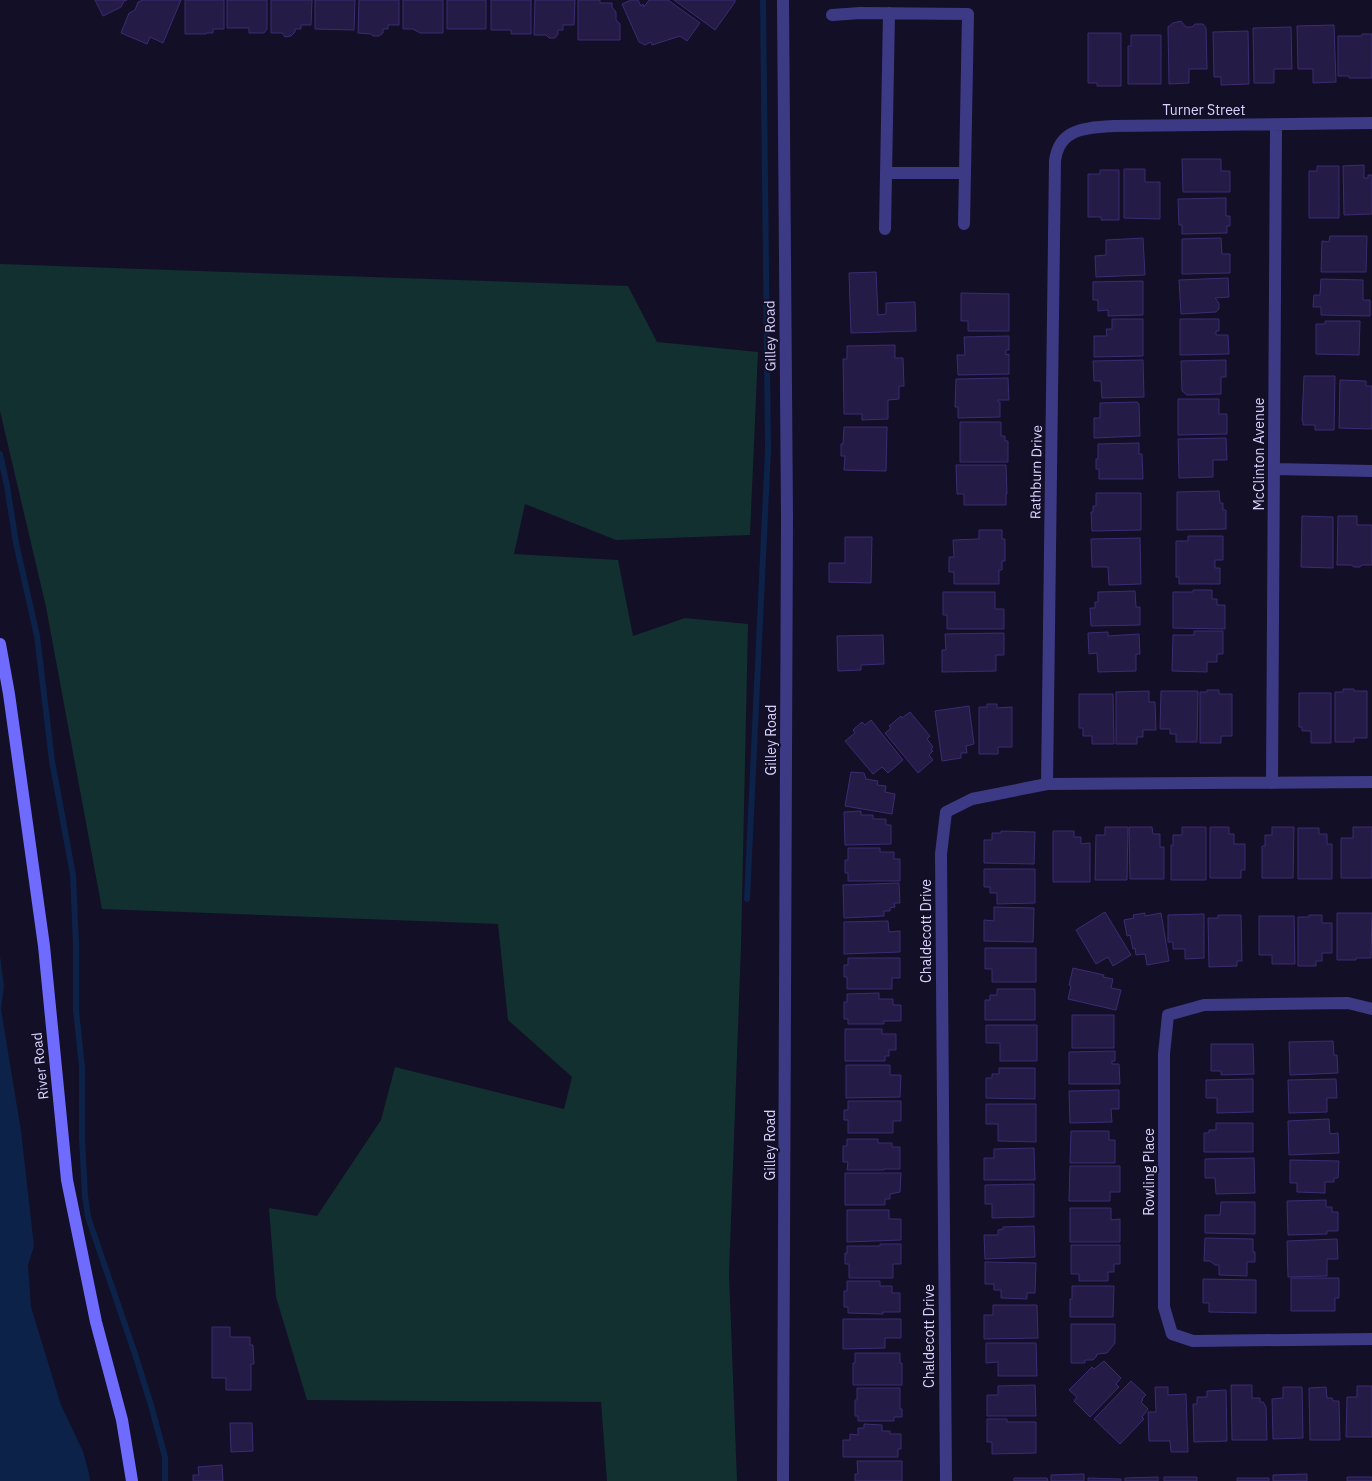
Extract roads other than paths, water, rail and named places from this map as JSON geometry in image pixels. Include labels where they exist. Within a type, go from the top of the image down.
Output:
[{"type":"street","name":"Gilley Road","points":[[783,0],[787,517],[783,1481]]},
{"type":"street","points":[[832,15],[860,13],[968,14],[964,224]]},
{"type":"street","points":[[885,229],[889,13]]},
{"type":"street","name":"Turner Street","points":[[1055,161],[1060,145],[1068,135],[1086,128],[1113,126],[1372,123]]},
{"type":"street","name":"McClinton Avenue","points":[[1272,783],[1276,125]]},
{"type":"street","name":"Rathburn Drive","points":[[1048,784],[1055,161]]},
{"type":"street","points":[[886,173],[965,173]]},
{"type":"street","points":[[1274,469],[1372,471]]},
{"type":"street","name":"River Road","points":[[0,644],[9,694],[44,946],[66,1180],[96,1322],[122,1420],[132,1481]]},
{"type":"street","name":"Chaldecott Drive","points":[[946,1481],[941,854],[946,812],[972,799],[1048,784],[1372,782]]},
{"type":"street","name":"Rowling Place","points":[[1372,1009],[1348,1003],[1204,1005],[1168,1015],[1164,1054],[1164,1307],[1172,1334],[1193,1341],[1372,1339]]},
{"type":"water","points":[[0,923],[61,1369],[91,1481],[0,1481]]},
{"type":"waterway","points":[[747,899],[768,450],[763,0]]},
{"type":"waterway","points":[[0,454],[16,543],[37,636],[52,761],[73,875],[76,1010],[82,1067],[82,1139],[88,1217],[151,1405],[165,1457],[165,1481]]}]
